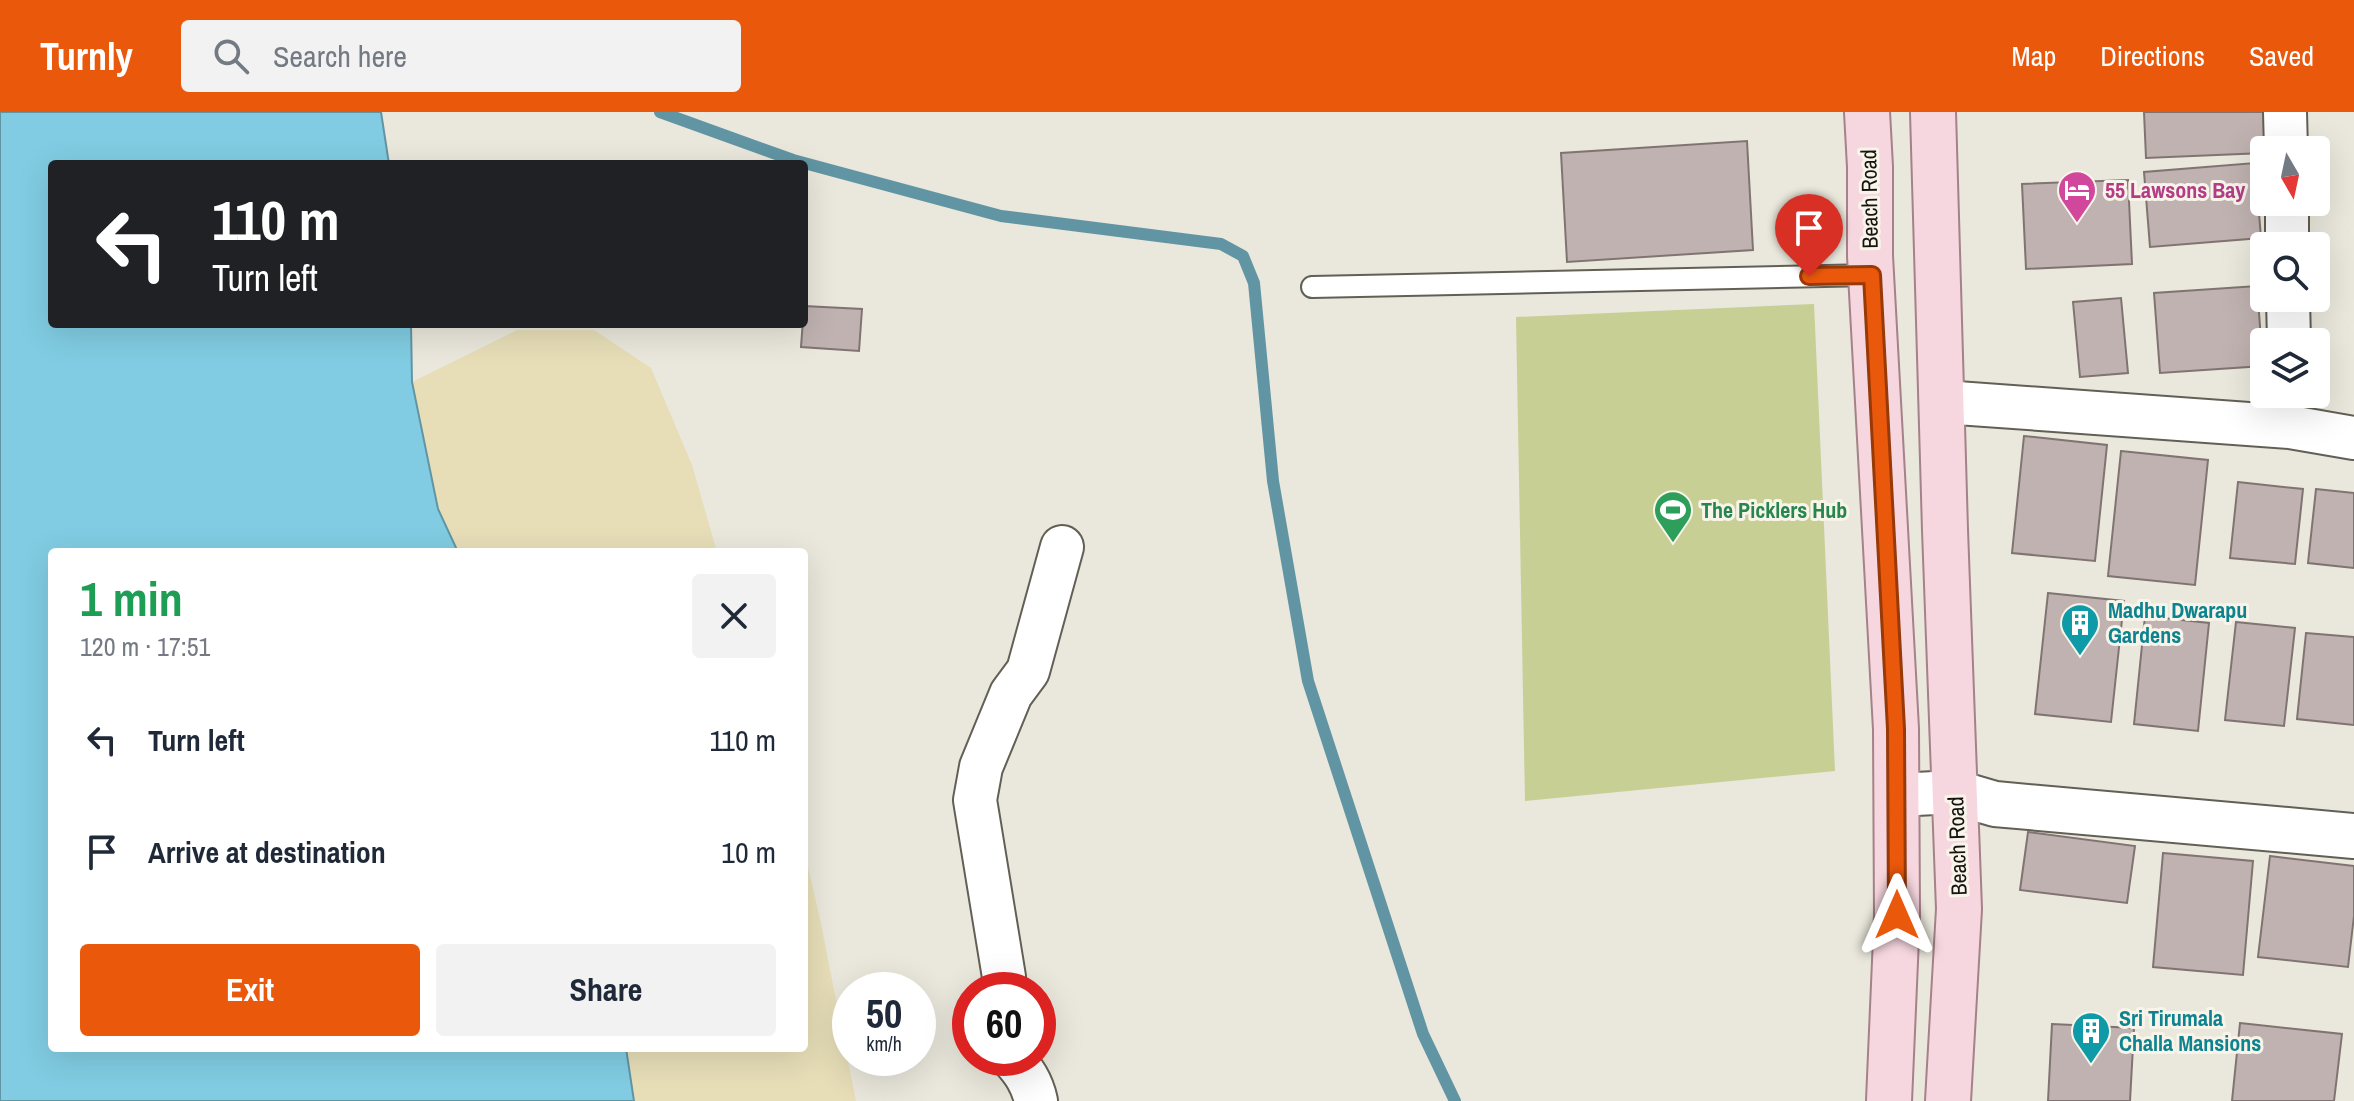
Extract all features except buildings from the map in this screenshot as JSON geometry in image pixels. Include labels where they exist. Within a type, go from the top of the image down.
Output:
[{"type":"main road","name":"Beach Road","points":[[1867,112],[1872,275],[1896,729],[1896,930],[1889,1101]]},
{"type":"main road","name":"Beach Road","points":[[1933,112],[1959,909],[1948,1101]]},
{"type":"street","points":[[2285,112],[2286,136]]},
{"type":"street","points":[[1943,402],[2290,410],[2354,438]]},
{"type":"street","points":[[1003,972],[975,800],[981,767],[1011,694],[1028,671],[1062,547]]},
{"type":"street","points":[[1897,795],[1954,792],[1995,804],[2354,836]]},
{"type":"street","points":[[1026,1076],[1036,1101]]},
{"type":"lane","points":[[1312,287],[1872,275]]},
{"type":"green space","name":"The Picklers Hub","points":[[1814,304],[1835,771],[1525,801],[1516,317]]},
{"type":"sand","points":[[517,330],[594,330],[651,368],[692,465],[716,548],[456,548],[438,509],[412,382]]},
{"type":"sand","points":[[808,867],[832,980],[832,1076],[851,1076],[856,1101],[634,1101],[627,1052],[808,1052]]},
{"type":"water","points":[[0,112],[381,112],[388,160],[48,160],[48,328],[411,328],[412,382],[438,509],[456,548],[48,548],[48,1052],[627,1052],[634,1101],[0,1101]]},
{"type":"waterway","points":[[660,112],[793,160]]},
{"type":"waterway","points":[[808,164],[1001,216],[1221,244],[1243,256],[1254,283],[1273,481],[1308,681],[1423,1034],[1455,1101]]},
{"type":"place","name":"55 Lawsons Bay","points":[[2077,224]]},
{"type":"place","name":"The Picklers Hub","points":[[1673,544]]},
{"type":"place","name":"Madhu Dwarapu Gardens","points":[[2080,657]]},
{"type":"place","name":"Sri Tirumala Challa Mansions","points":[[2091,1065]]},
{"type":"route","points":[[1809,276],[1872,275],[1896,729],[1897,915]]}]
